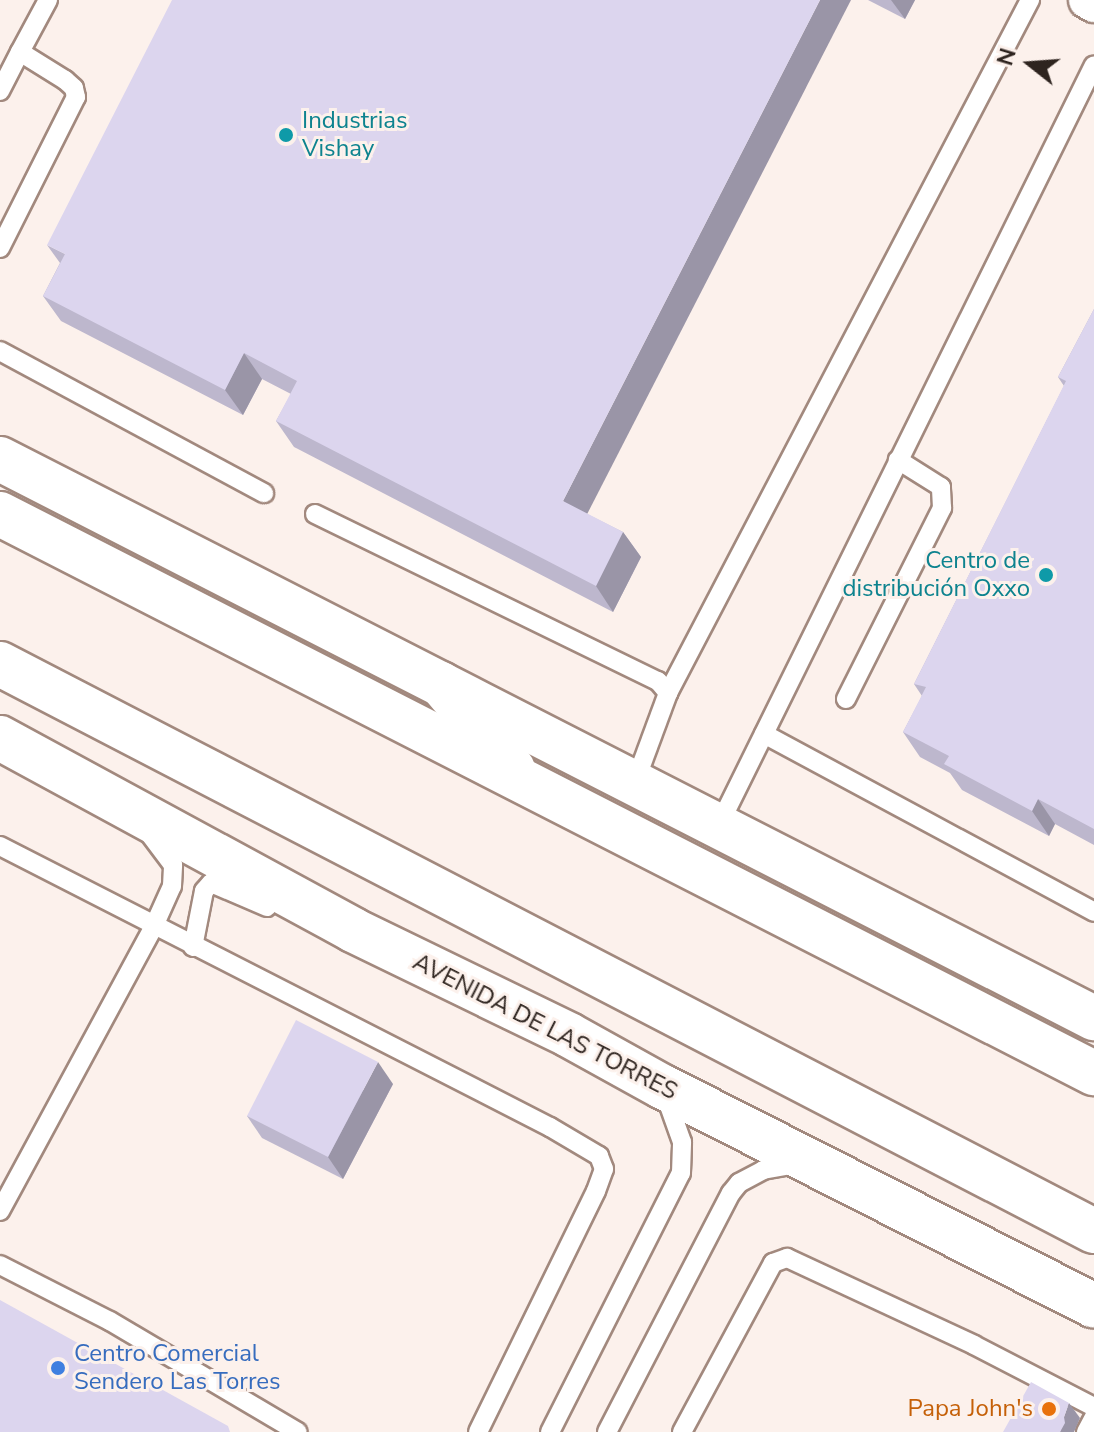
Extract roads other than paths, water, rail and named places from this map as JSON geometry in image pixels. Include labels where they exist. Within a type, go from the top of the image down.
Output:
[{"type":"main road","points":[[0,459],[1094,1018]]},
{"type":"main road","points":[[0,514],[1089,1069]]},
{"type":"main road","points":[[0,664],[1082,1226]]},
{"type":"main road","points":[[441,684],[525,783]]},
{"type":"main road","name":"AVENIDA DE LAS TORRES","points":[[0,738],[353,930],[569,1035],[663,1087],[1094,1306]]},
{"type":"street","points":[[1087,0],[1094,4]]},
{"type":"lane","points":[[0,91],[48,0]]},
{"type":"lane","points":[[635,782],[668,693],[1030,0]]},
{"type":"lane","points":[[0,248],[76,97],[74,88],[65,80],[20,52]]},
{"type":"lane","points":[[719,825],[1094,65]]},
{"type":"lane","points":[[0,351],[264,493]]},
{"type":"lane","points":[[846,699],[942,508],[941,487],[898,460]]},
{"type":"lane","points":[[315,514],[658,681],[668,693]]},
{"type":"lane","points":[[764,734],[1094,912]]},
{"type":"lane","points":[[0,1211],[154,926],[172,886],[173,865],[128,806]]},
{"type":"lane","points":[[0,846],[550,1127],[599,1156],[604,1169],[478,1432]]},
{"type":"lane","points":[[193,947],[204,891],[211,883],[287,917],[353,930]]},
{"type":"lane","points":[[550,1432],[681,1173],[682,1142],[663,1087]]},
{"type":"lane","points":[[607,1432],[731,1193],[739,1183],[763,1170],[809,1162]]},
{"type":"lane","points":[[682,1432],[773,1263],[793,1259],[843,1282],[1031,1383],[1094,1407]]},
{"type":"lane","points":[[0,1265],[110,1321],[298,1432]]},
{"type":"lane","points":[[1086,1432],[1094,1417]]},
{"type":"place","name":"Industrias Vishay","points":[[286,135]]},
{"type":"place","name":"Centro de distribución Oxxo","points":[[1046,575]]},
{"type":"place","name":"Centro Comercial Sendero Las Torres","points":[[58,1368]]},
{"type":"place","name":"Papa John's","points":[[1049,1409]]}]
